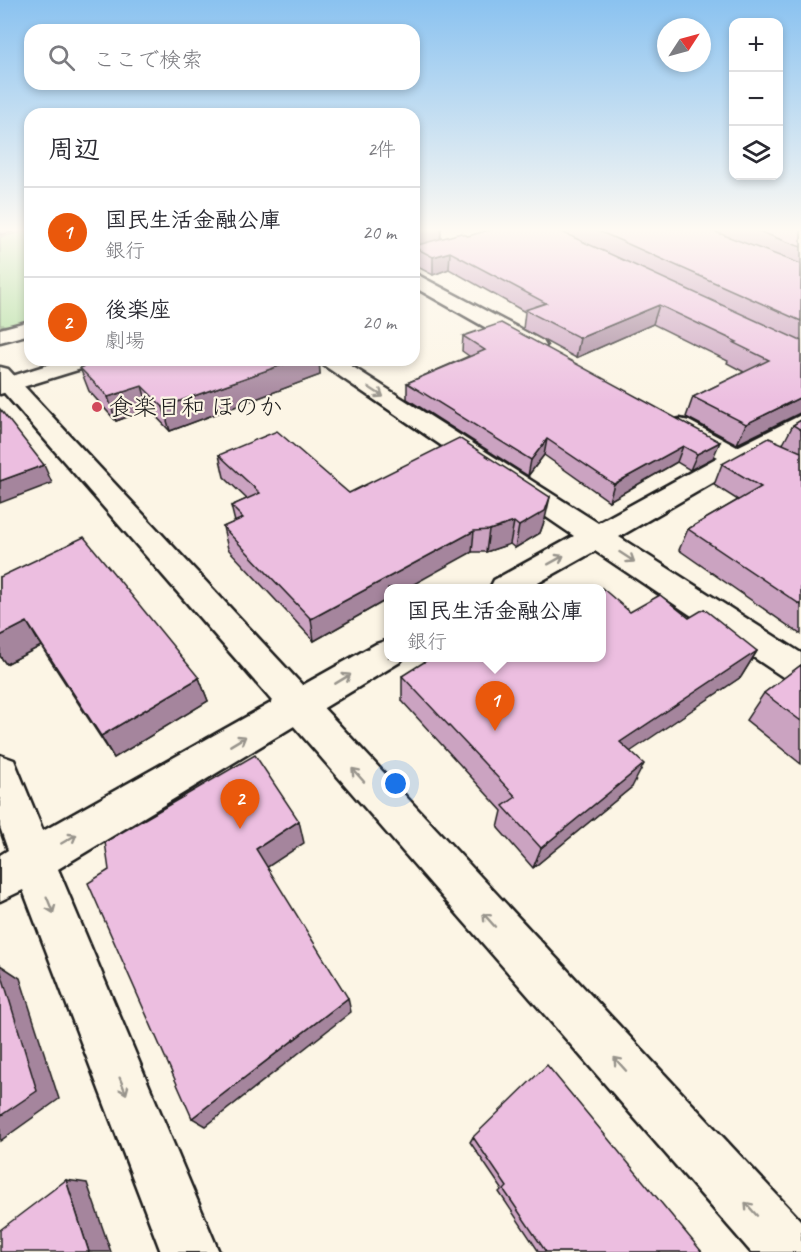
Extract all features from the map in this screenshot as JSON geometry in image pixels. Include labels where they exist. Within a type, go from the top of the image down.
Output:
[{"type":"street","points":[[427,286],[557,358]]},
{"type":"street","points":[[0,336],[24,329]]},
{"type":"street","points":[[63,366],[3,382],[790,1252]]},
{"type":"street","points":[[336,366],[596,538],[799,667]]},
{"type":"street","points":[[659,414],[747,451],[785,460]]},
{"type":"street","points":[[512,584],[801,422]]},
{"type":"street","points":[[16,869],[384,655]]},
{"type":"street","points":[[0,772],[16,869],[190,1252]]},
{"type":"green space","points":[[0,286],[24,286],[24,323],[13,326],[0,325]]},
{"type":"pier","points":[[24,344],[24,363],[0,370],[0,351]]},
{"type":"building","points":[[515,286],[681,286],[801,341],[801,397],[746,424],[693,397],[769,360],[659,305],[580,338],[525,310],[546,303]]},
{"type":"building","points":[[723,286],[801,286],[801,321]]},
{"type":"building","points":[[501,323],[720,442],[697,454],[683,446],[614,484],[547,439],[531,460],[407,383],[485,350],[463,336]]},
{"type":"building","points":[[86,366],[279,366],[163,407],[142,386],[108,397],[80,368]]},
{"type":"building","points":[[0,409],[44,465],[0,481]]},
{"type":"building","points":[[801,420],[801,430],[793,425]]},
{"type":"building","points":[[277,431],[349,493],[459,438],[550,497],[545,511],[519,526],[514,522],[489,530],[474,531],[311,619],[223,527],[243,518],[231,506],[260,493],[219,455]]},
{"type":"building","points":[[769,438],[801,452],[801,605],[688,529],[761,487],[722,464]]},
{"type":"building","points":[[84,537],[199,678],[101,736],[27,622],[0,636],[0,577]]},
{"type":"building","points":[[606,591],[630,612],[660,595],[689,618],[704,609],[757,651],[620,742],[644,764],[541,848],[503,806],[516,797],[402,676],[424,662],[606,662]]},
{"type":"building","points":[[801,665],[801,721],[764,693]]},
{"type":"building","points":[[255,755],[299,821],[256,849],[348,998],[192,1118],[88,883],[109,870],[105,842]]},
{"type":"building","points":[[0,969],[37,1091],[0,1116]]},
{"type":"building","points":[[547,1065],[702,1252],[546,1252],[504,1190],[507,1187],[473,1137]]},
{"type":"building","points":[[66,1180],[89,1252],[0,1252],[0,1230]]},
{"type":"place","name":"食楽日和 ほのか","points":[[97,407]]},
{"type":"place","name":"国民生活金融公庫","points":[[495,731]]},
{"type":"place","name":"後楽座","points":[[240,829]]}]
